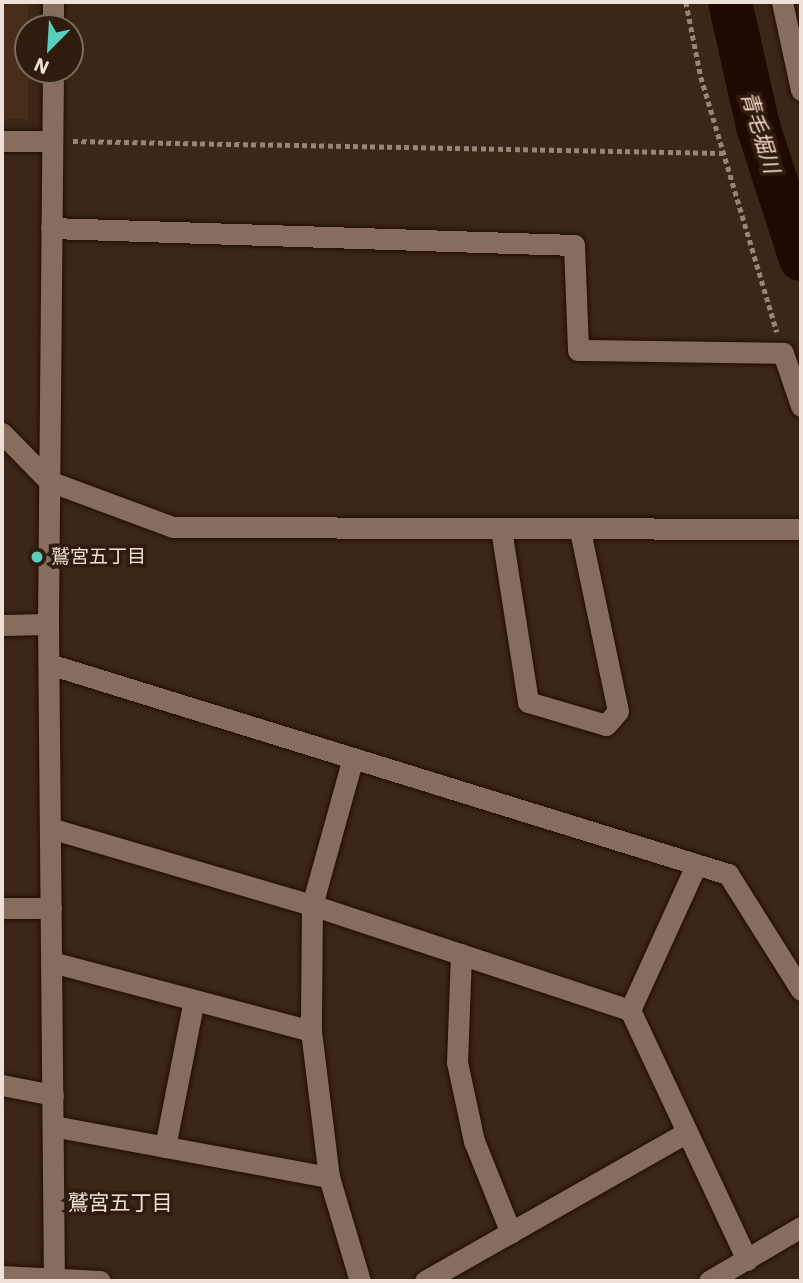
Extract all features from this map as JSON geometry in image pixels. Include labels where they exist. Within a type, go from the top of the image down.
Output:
[{"type":"street","points":[[782,2],[801,90]]},
{"type":"street","points":[[53,84],[48,624],[54,1278]]},
{"type":"street","points":[[2,141],[52,141]]},
{"type":"street","points":[[51,228],[574,245],[578,350],[783,353],[801,406]]},
{"type":"street","points":[[2,433],[49,481],[173,527],[801,529]]},
{"type":"street","points":[[501,529],[528,702],[606,726],[618,710],[580,530]]},
{"type":"street","points":[[2,625],[48,624]]},
{"type":"street","points":[[49,664],[352,761],[728,874],[801,990]]},
{"type":"street","points":[[352,761],[312,905],[311,1031],[329,1177],[360,1281]]},
{"type":"street","points":[[50,828],[312,905],[630,1010],[747,1260]]},
{"type":"street","points":[[630,1010],[696,864]]},
{"type":"street","points":[[2,908],[51,908]]},
{"type":"street","points":[[461,954],[457,1062],[474,1141],[511,1233]]},
{"type":"street","points":[[51,962],[194,1004],[311,1031]]},
{"type":"street","points":[[164,1146],[194,1004]]},
{"type":"street","points":[[2,1085],[53,1095]]},
{"type":"street","points":[[53,1126],[329,1177]]},
{"type":"street","points":[[425,1281],[687,1132]]},
{"type":"street","points":[[709,1281],[801,1227]]},
{"type":"street","points":[[2,1276],[100,1281]]},
{"type":"path","points":[[686,2],[723,153],[783,353]]},
{"type":"path","points":[[52,141],[723,153]]},
{"type":"shaded area","points":[[2,2],[28,2],[28,14],[14,14],[14,84],[28,84],[28,119],[2,119]]},
{"type":"waterway","name":"青毛堀川","points":[[730,2],[758,126],[801,259]]},
{"type":"place","name":"鷲宮五丁目","points":[[37,557]]},
{"type":"district","name":"鷲宮五丁目","points":[[120,1202]]}]
